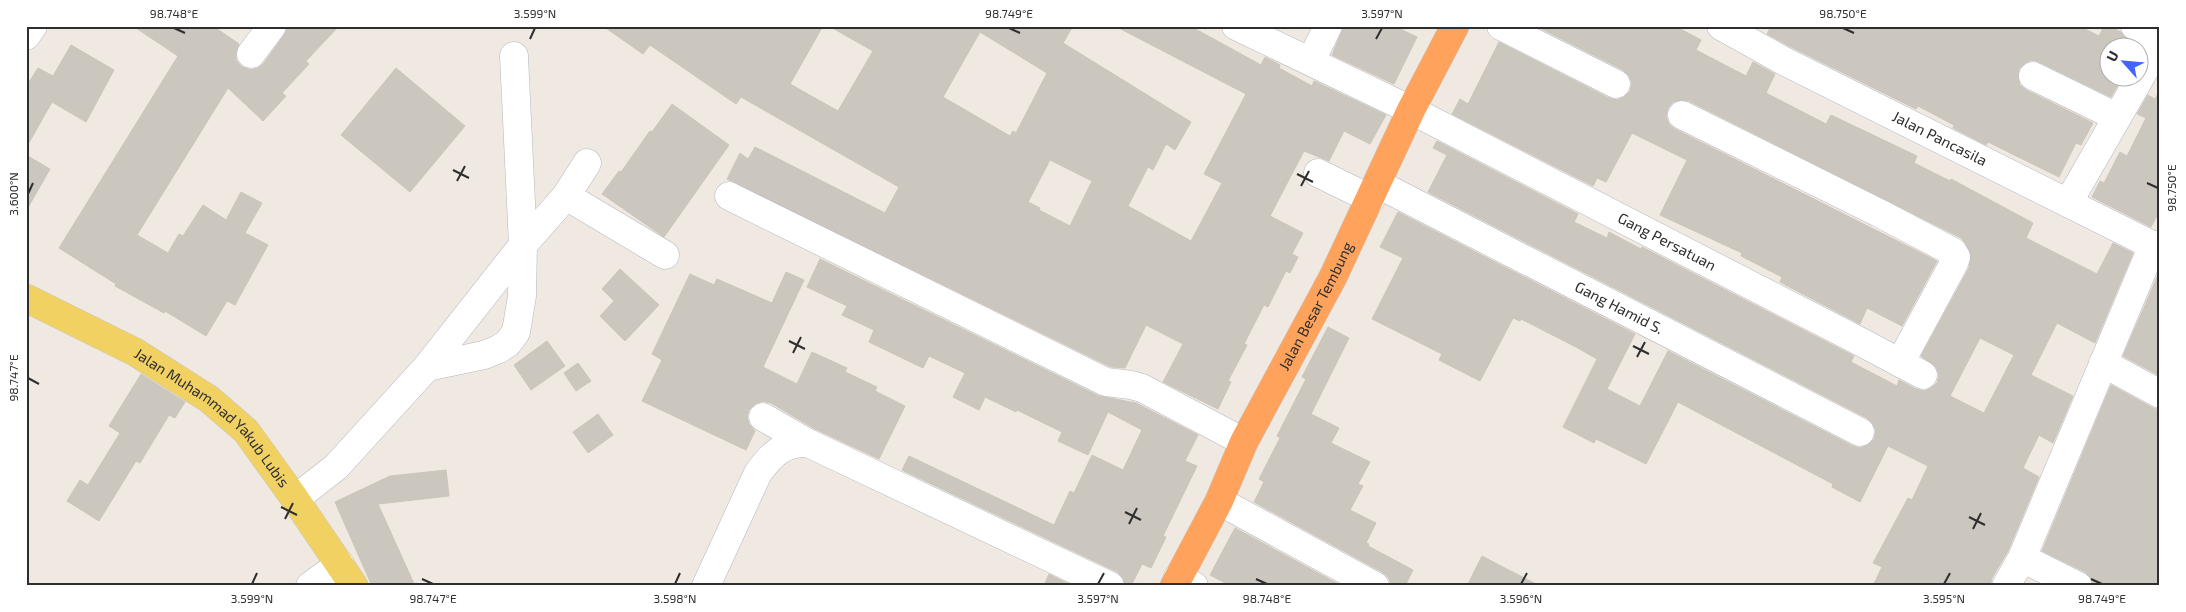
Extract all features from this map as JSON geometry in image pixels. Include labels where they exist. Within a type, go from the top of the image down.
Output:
[{"type":"highway","name":"Jalan Besar Tembung","points":[[1182,583],[1244,442],[1333,278],[1412,110],[1455,26]]},
{"type":"main road","name":"Jalan Muhammad Yakub Lubis","points":[[26,298],[135,352],[209,399],[246,431],[347,575]]},
{"type":"street","points":[[26,36],[33,26]]},
{"type":"street","points":[[251,54],[272,26]]},
{"type":"street","name":"Gang Persatuan","points":[[1236,26],[1412,110],[1911,369],[1956,258],[1954,254],[1879,213],[1682,115]]},
{"type":"street","points":[[1311,61],[1328,26]]},
{"type":"street","points":[[1501,26],[1616,84]]},
{"type":"street","name":"Jalan Pancasila","points":[[1721,26],[1782,60],[2156,247]]},
{"type":"street","points":[[2068,203],[2160,42],[2135,26]]},
{"type":"street","points":[[427,367],[484,355],[508,343],[516,332],[520,317],[524,245],[514,56]]},
{"type":"street","points":[[2033,76],[2117,117]]},
{"type":"street","points":[[295,499],[336,467],[427,367],[524,245],[566,196],[587,163]]},
{"type":"street","name":"Gang Hamid S.","points":[[1318,173],[1375,192],[1860,432]]},
{"type":"street","points":[[566,196],[665,255]]},
{"type":"street","points":[[729,196],[1106,382],[1142,388],[1244,442]]},
{"type":"street","points":[[2006,586],[2022,558],[2103,363],[2156,247]]},
{"type":"street","points":[[2103,363],[2160,394]]},
{"type":"street","points":[[763,417],[808,443],[1110,586]]},
{"type":"street","points":[[706,586],[758,472],[769,457],[782,448],[794,443],[808,443]]},
{"type":"street","points":[[1219,501],[1375,586]]},
{"type":"street","points":[[2022,558],[2078,586]]},
{"type":"street","points":[[310,586],[347,575]]},
{"type":"building","points":[[133,26],[213,26],[239,44],[236,60],[241,66],[250,70],[258,68],[264,63],[284,35],[287,26],[339,26],[306,61],[309,64],[282,93],[286,96],[263,121],[228,88],[137,235],[168,253],[179,234],[183,236],[203,205],[226,220],[241,192],[262,203],[245,233],[268,245],[235,305],[227,301],[206,336],[165,311],[164,313],[115,286],[116,284],[59,248],[178,56]]},
{"type":"building","points":[[603,26],[823,26],[790,84],[838,111],[873,51],[829,26],[1073,26],[1063,43],[1191,122],[1175,150],[1166,144],[1153,170],[1148,167],[1128,206],[1191,241],[1222,183],[1204,174],[1246,94],[1115,26],[1190,26],[1261,65],[1265,57],[1280,65],[1279,68],[1312,86],[1314,81],[1386,115],[1370,144],[1344,131],[1329,161],[1304,151],[1270,216],[1303,233],[1292,254],[1298,257],[1290,273],[1286,271],[1268,307],[1264,305],[1244,344],[1247,345],[1228,381],[1231,382],[1218,409],[1163,382],[1183,344],[1146,325],[1125,368],[1111,367],[727,179],[740,153],[748,159],[755,147],[885,213],[899,187],[741,97],[736,104],[650,45],[643,54]],"holes":[[[980,32],[1047,73],[1016,133],[1013,131],[1010,136],[943,97]],[[1050,160],[1092,181],[1070,226],[1028,202]]]},
{"type":"building","points":[[1344,26],[1394,26],[1417,37],[1394,84],[1332,55]]},
{"type":"building","points":[[1536,26],[1675,26],[1701,40],[1696,50],[1746,76],[1753,62],[1775,74],[1766,93],[1826,124],[1831,115],[1917,156],[1914,163],[1950,181],[1951,179],[2033,223],[2026,238],[2097,274],[2113,243],[2133,253],[2095,343],[2057,323],[2031,375],[2073,396],[2053,443],[2039,435],[2023,468],[2039,477],[2008,551],[1992,578],[1990,586],[1873,586],[1882,567],[1873,563],[1908,498],[1912,500],[1928,466],[1888,446],[1860,502],[1832,487],[1833,484],[1678,402],[1646,464],[1596,439],[1594,443],[1563,427],[1597,359],[1576,347],[1521,319],[1520,321],[1513,318],[1480,381],[1439,360],[1442,354],[1372,319],[1403,258],[1380,247],[1398,212],[1635,334],[1607,389],[1640,406],[1668,351],[1853,446],[1860,448],[1868,445],[1874,439],[1876,431],[1873,424],[1867,418],[1428,192],[1447,155],[1433,148],[1437,141],[1578,214],[1574,222],[1607,238],[1609,232],[1641,249],[1642,247],[1854,356],[1851,362],[1897,386],[1899,380],[1924,391],[1937,383],[1939,375],[1936,367],[1921,356],[1969,268],[1971,255],[1961,238],[1689,101],[1673,102],[1668,108],[1666,116],[1669,124],[1675,129],[1937,261],[1902,326],[1867,308],[1860,324],[1780,282],[1782,277],[1741,256],[1742,253],[1660,215],[1687,160],[1632,133],[1606,182],[1597,178],[1593,186],[1452,114],[1460,99],[1468,104],[1499,42],[1609,98],[1617,100],[1624,97],[1630,91],[1632,83],[1629,76],[1623,70]],"holes":[[[1980,338],[2014,355],[1984,413],[1950,396]]]},
{"type":"building","points":[[1771,26],[2079,26],[2099,36],[2104,26],[2109,26],[2121,32],[2126,38],[2098,38],[2098,88],[2116,88],[2111,97],[2039,62],[2032,60],[2025,63],[2019,69],[2018,78],[2020,85],[2026,90],[2093,123],[2081,145],[2076,143],[2059,177],[1988,142],[1986,145],[1953,128],[1954,125],[1918,106],[1916,109],[1767,34]]},
{"type":"building","points":[[71,45],[114,70],[86,122],[52,102],[26,148],[26,87],[38,68],[53,76]]},
{"type":"building","points":[[396,68],[465,126],[410,192],[341,135]]},
{"type":"building","points":[[2160,90],[2160,210],[2151,227],[2092,197],[2100,181],[2104,183],[2120,152],[2127,156],[2146,118],[2137,114],[2148,95],[2155,99]]},
{"type":"building","points":[[672,104],[729,145],[664,237],[602,194]]},
{"type":"building","points":[[26,155],[50,169],[26,211]]},
{"type":"building","points":[[820,259],[1099,396],[1136,403],[1198,435],[1185,461],[1197,466],[1163,536],[1166,537],[1151,568],[1142,564],[1131,586],[1125,586],[1123,578],[1117,572],[902,470],[909,456],[1054,525],[1070,491],[1074,493],[1092,455],[1123,470],[1142,430],[1108,412],[1088,455],[1058,441],[1062,432],[1017,410],[1016,412],[985,397],[979,410],[953,397],[965,373],[929,356],[923,368],[869,342],[874,330],[842,315],[847,306],[807,287]]},
{"type":"building","points":[[620,269],[659,305],[625,341],[600,316],[614,301],[602,289]]},
{"type":"building","points":[[786,272],[804,280],[763,367],[797,384],[812,352],[847,368],[845,372],[877,387],[875,391],[905,406],[879,459],[815,429],[771,403],[763,401],[755,404],[749,410],[747,417],[749,424],[755,431],[746,450],[642,401],[662,360],[652,354],[690,274],[714,285],[717,279],[772,303]]},
{"type":"building","points":[[2158,275],[2160,276],[2160,376],[2123,356]]},
{"type":"building","points":[[1328,327],[1349,338],[1311,414],[1339,428],[1331,443],[1370,462],[1358,484],[1363,486],[1350,510],[1376,523],[1366,543],[1369,544],[1368,546],[1413,570],[1405,586],[1391,586],[1389,578],[1382,572],[1254,502],[1264,482],[1259,479],[1280,438],[1277,436],[1306,379],[1302,377]]},
{"type":"building","points":[[547,341],[565,366],[531,390],[514,365]]},
{"type":"building","points":[[578,363],[591,381],[576,391],[564,373]]},
{"type":"building","points":[[141,374],[185,402],[175,418],[169,415],[140,463],[136,461],[99,521],[67,501],[80,480],[88,485],[120,433],[109,426]]},
{"type":"building","points":[[2111,385],[2160,410],[2160,586],[2094,586],[2091,578],[2085,572],[2042,551]]},
{"type":"building","points":[[598,414],[613,435],[588,453],[573,432]]},
{"type":"building","points":[[446,470],[449,496],[378,504],[415,586],[372,586],[335,502],[390,476]]},
{"type":"building","points":[[1235,528],[1342,586],[1231,586],[1210,575]]},
{"type":"building","points":[[1482,556],[1499,565],[1540,586],[1467,586]]},
{"type":"building","points":[[1049,574],[1073,586],[1044,586]]}]
